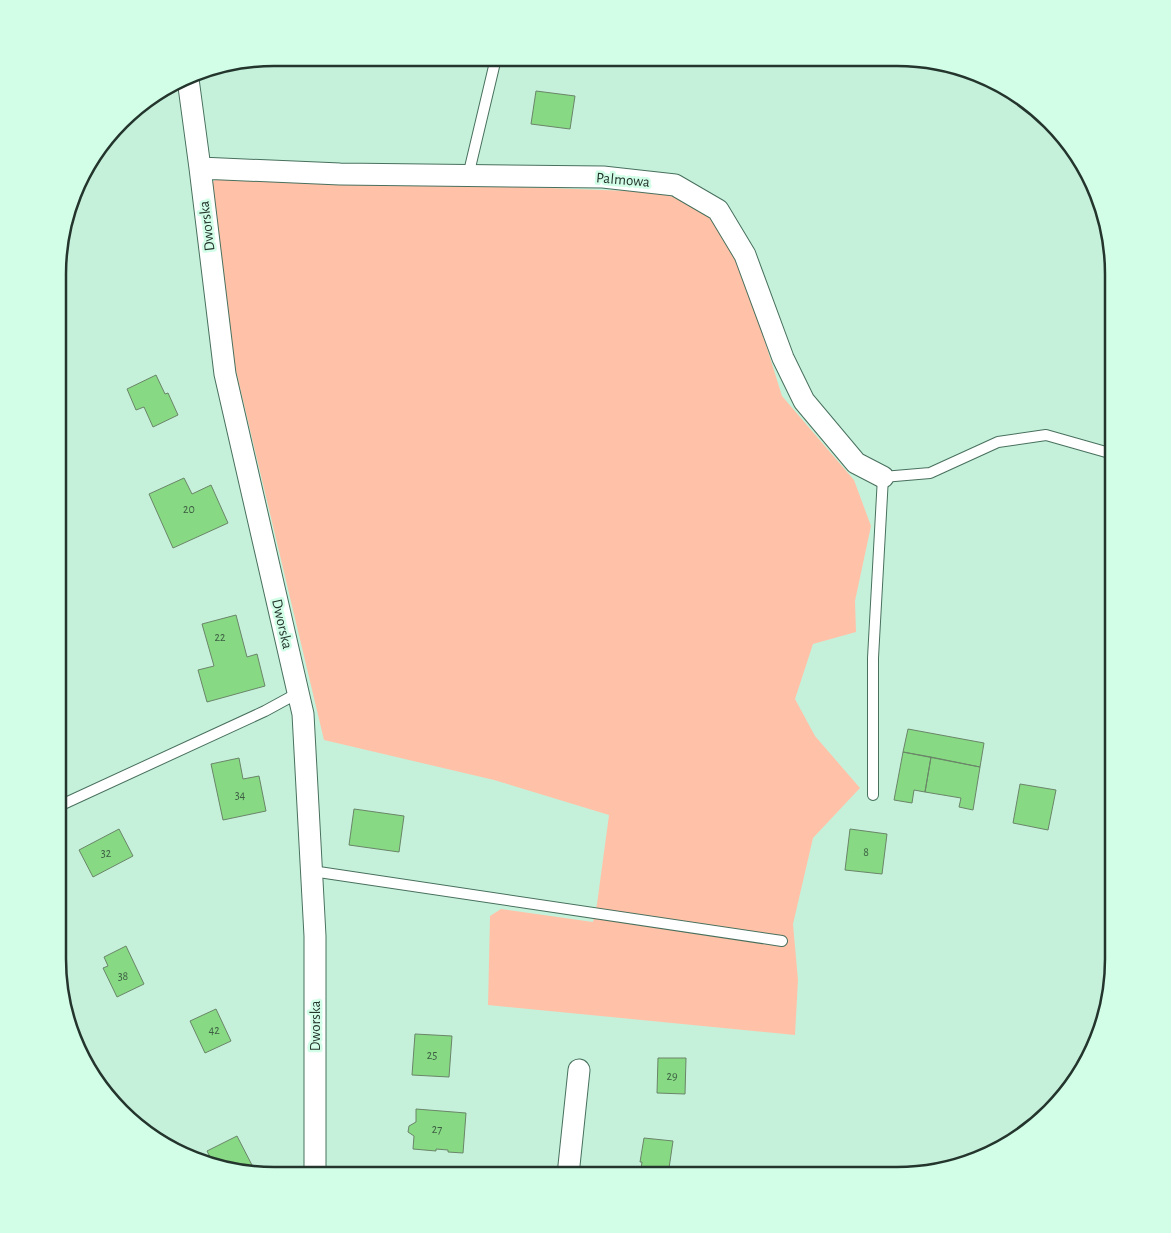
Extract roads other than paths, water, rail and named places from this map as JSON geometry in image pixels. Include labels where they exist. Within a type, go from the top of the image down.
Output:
[{"type":"street","name":"Dworska","points":[[189,85],[225,374],[303,714],[315,948],[315,1167]]},
{"type":"street","name":"Palmowa","points":[[200,168],[340,174],[603,177],[675,185],[718,210],[745,255],[783,358],[804,401],[856,463],[883,477]]},
{"type":"street","points":[[569,1167],[580,1070]]},
{"type":"lane","points":[[468,176],[494,66]]},
{"type":"lane","points":[[873,795],[873,658],[883,477],[930,473],[998,442],[1046,435],[1105,452]]},
{"type":"lane","points":[[66,803],[265,711],[298,692]]},
{"type":"lane","points":[[312,871],[782,941]]}]
